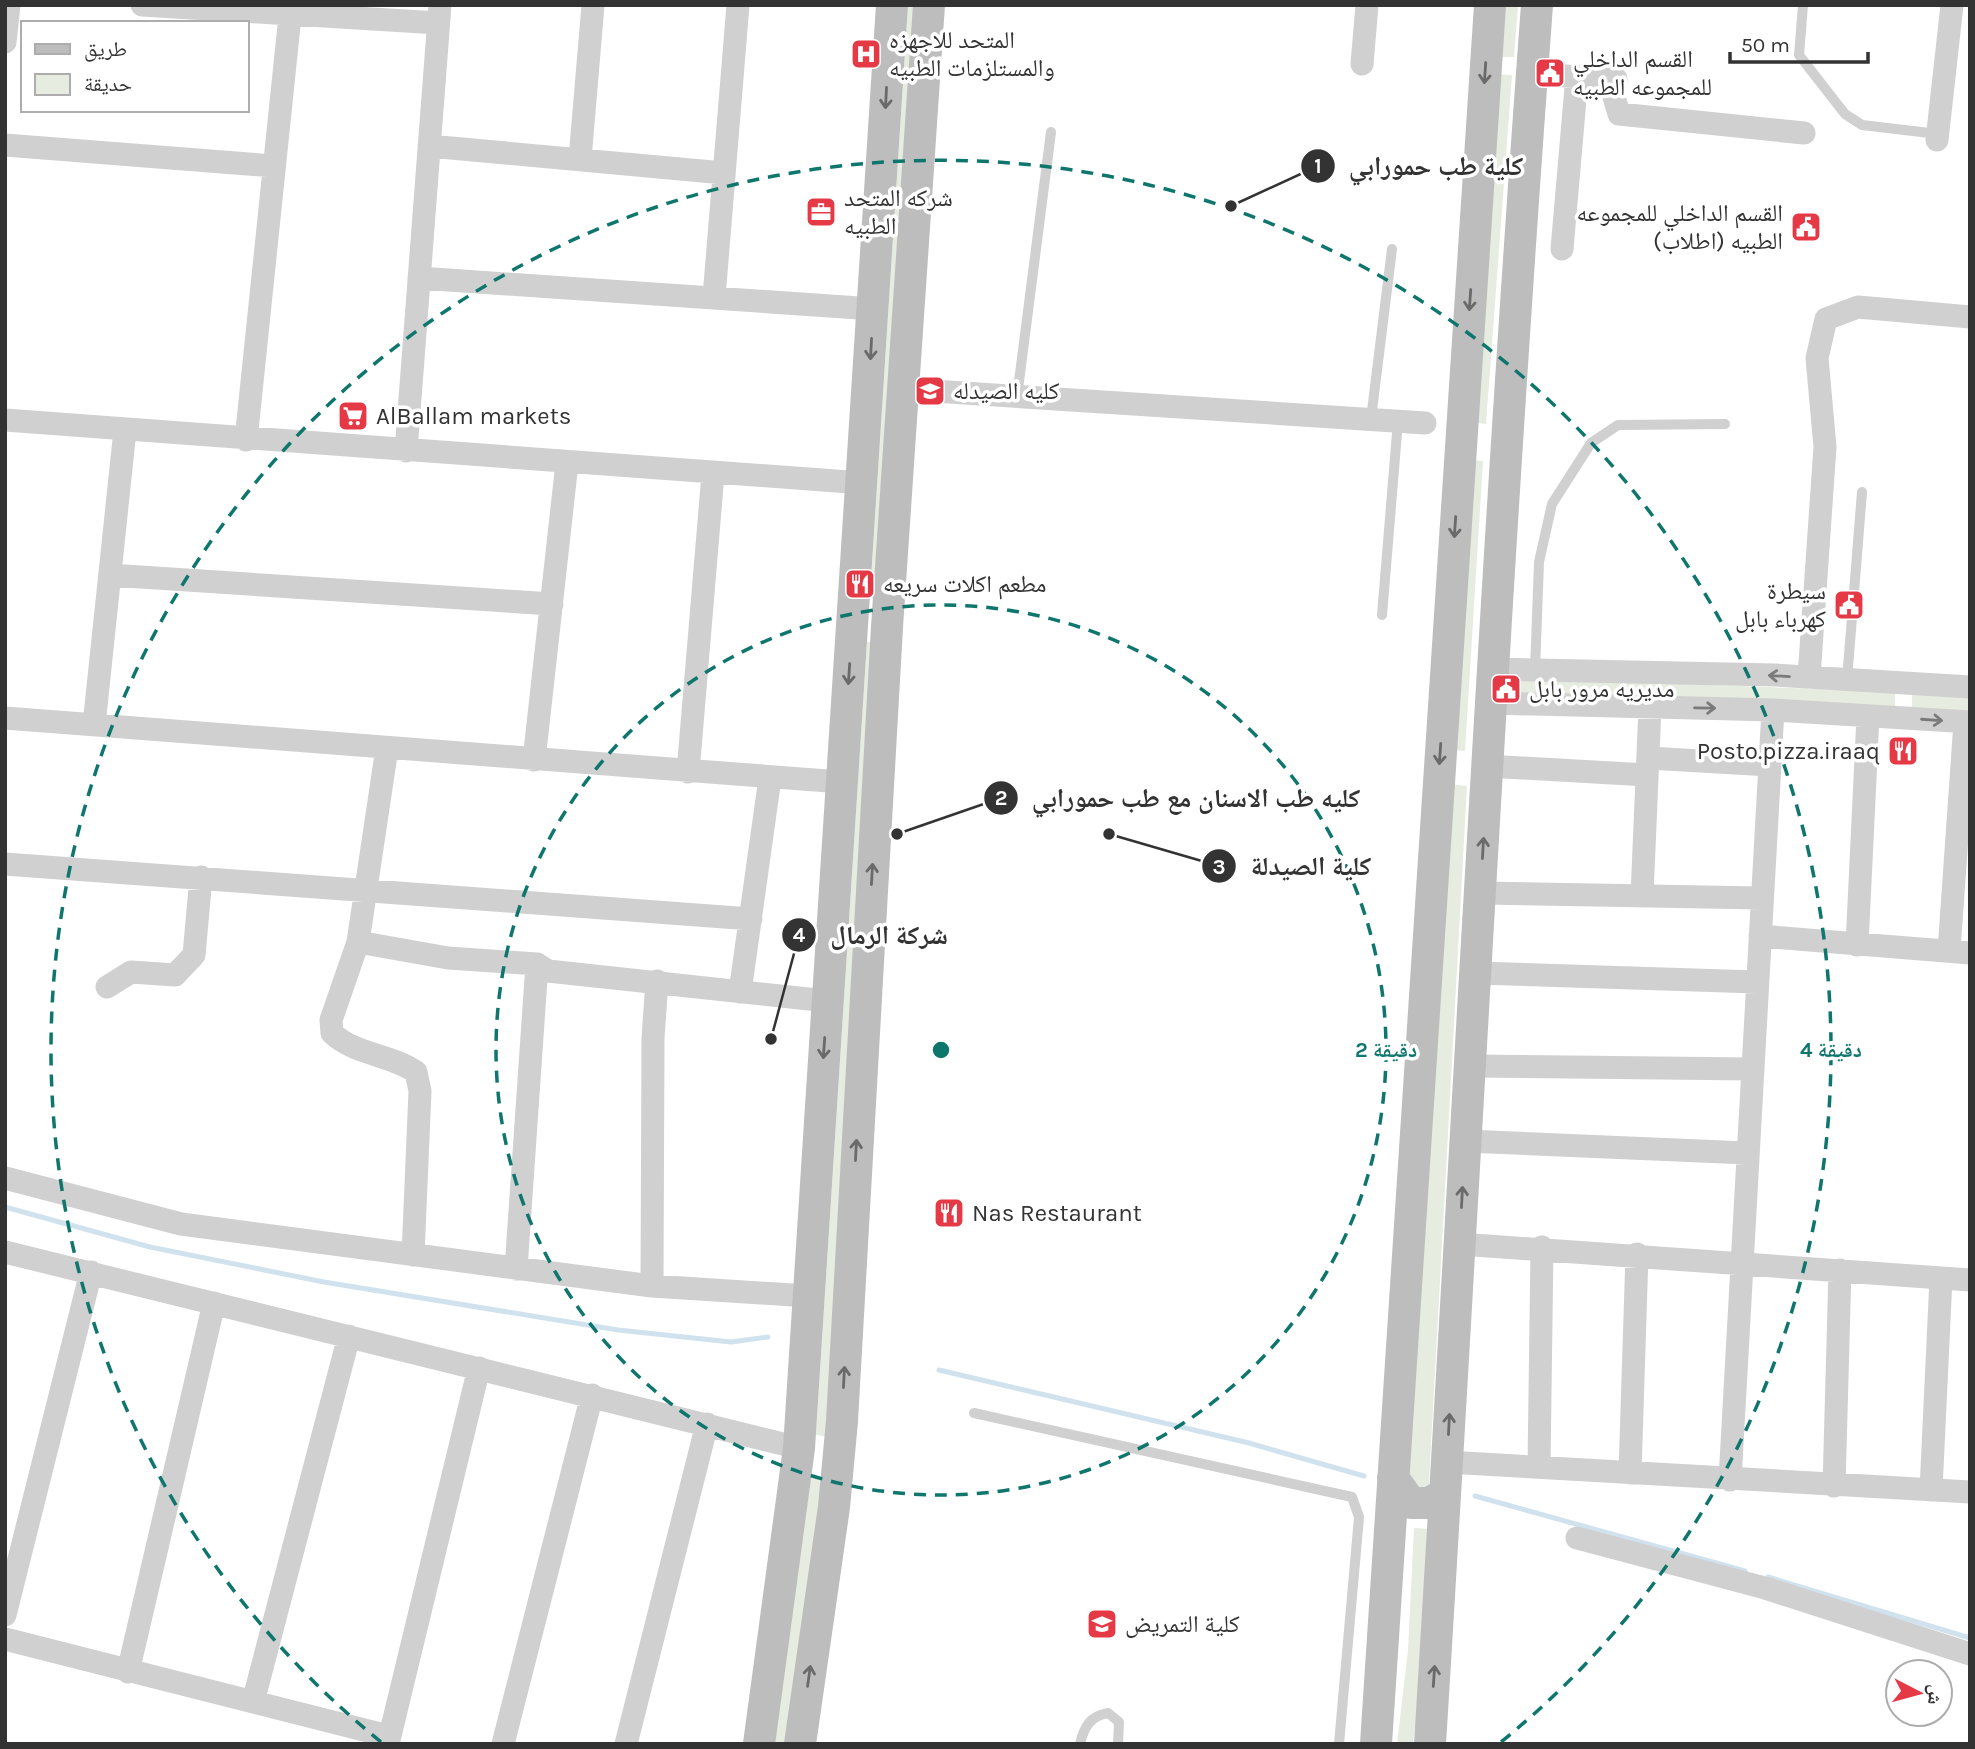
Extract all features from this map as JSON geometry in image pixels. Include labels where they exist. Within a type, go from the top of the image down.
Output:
[{"type":"main road","points":[[759,1744],[799,1450],[892,5]]},
{"type":"main road","points":[[800,1744],[841,1434],[888,603],[929,5]]},
{"type":"main road","points":[[1376,1744],[1490,5]]},
{"type":"main road","points":[[1430,1744],[1481,893],[1491,669],[1537,5]]},
{"type":"main road","points":[[1462,414],[1471,428],[1482,433],[1495,432],[1508,425]]},
{"type":"main road","points":[[1459,462],[1471,454],[1484,452],[1494,456],[1505,470]]},
{"type":"main road","points":[[855,597],[869,607],[888,603]]},
{"type":"main road","points":[[852,637],[871,632],[886,642]]},
{"type":"main road","points":[[799,1450],[818,1440],[841,1434]]},
{"type":"main road","points":[[799,1450],[837,1476]]},
{"type":"main road","points":[[1393,1478],[1406,1500],[1416,1504],[1429,1503],[1445,1494]]},
{"type":"main road","points":[[1389,1539],[1403,1527],[1421,1524],[1434,1532],[1442,1544]]},
{"type":"street","points":[[5,42],[9,5]]},
{"type":"street","points":[[142,5],[290,16],[439,14],[406,450]]},
{"type":"street","points":[[580,159],[593,5]]},
{"type":"street","points":[[714,298],[738,5]]},
{"type":"street","points":[[1362,64],[1367,5]]},
{"type":"street","points":[[1937,137],[1952,5]]},
{"type":"street","points":[[246,440],[290,16]]},
{"type":"street","points":[[1532,74],[1616,79],[1614,97],[1619,114],[1804,133]]},
{"type":"street","points":[[1562,249],[1577,76]]},
{"type":"street","points":[[5,145],[274,166]]},
{"type":"street","points":[[429,146],[724,173]]},
{"type":"street","points":[[419,278],[874,309]]},
{"type":"street","points":[[1809,677],[1825,447],[1817,358],[1826,320],[1858,307],[1970,317]]},
{"type":"street","points":[[903,389],[1425,423]]},
{"type":"street","points":[[5,420],[246,440],[863,483]]},
{"type":"street","points":[[94,725],[125,430]]},
{"type":"street","points":[[534,760],[568,463]]},
{"type":"street","points":[[688,772],[713,474]]},
{"type":"street","points":[[110,575],[552,604]]},
{"type":"street","points":[[1491,669],[1809,677],[1970,687]]},
{"type":"street","points":[[1490,703],[1773,710],[1968,722],[1959,952],[1760,936]]},
{"type":"street","points":[[1642,896],[1650,707]]},
{"type":"street","points":[[1730,1480],[1740,1262],[1773,710]]},
{"type":"street","points":[[1857,945],[1868,716]]},
{"type":"street","points":[[5,718],[841,782]]},
{"type":"street","points":[[387,748],[368,890],[358,942],[331,1020],[332,1033],[344,1045],[402,1063],[416,1072],[420,1090],[413,1255]]},
{"type":"street","points":[[1487,766],[1770,765]]},
{"type":"street","points":[[740,992],[770,778]]},
{"type":"street","points":[[5,864],[751,919]]},
{"type":"street","points":[[107,987],[131,972],[175,975],[194,955],[201,877]]},
{"type":"street","points":[[1481,893],[1762,898]]},
{"type":"street","points":[[358,942],[449,958],[537,964],[548,971],[827,1001]]},
{"type":"street","points":[[516,1269],[537,964]]},
{"type":"street","points":[[1476,973],[1757,982]]},
{"type":"street","points":[[652,1286],[653,1038],[657,981]]},
{"type":"street","points":[[1470,1066],[1752,1069]]},
{"type":"street","points":[[1465,1142],[1747,1153]]},
{"type":"street","points":[[5,1178],[181,1224],[652,1286],[808,1296]]},
{"type":"street","points":[[1460,1244],[1542,1247],[1970,1280]]},
{"type":"street","points":[[1539,1467],[1542,1247]]},
{"type":"street","points":[[5,1252],[592,1395],[799,1450]]},
{"type":"street","points":[[1630,1473],[1637,1255]]},
{"type":"street","points":[[1834,1486],[1840,1270]]},
{"type":"street","points":[[5,1615],[91,1272]]},
{"type":"street","points":[[1931,1490],[1941,1278]]},
{"type":"street","points":[[128,1672],[214,1303]]},
{"type":"street","points":[[253,1702],[349,1336]]},
{"type":"street","points":[[5,1639],[253,1702],[388,1740],[479,1368]]},
{"type":"street","points":[[503,1744],[592,1395]]},
{"type":"street","points":[[626,1744],[707,1424]]},
{"type":"street","points":[[1447,1462],[1970,1492]]},
{"type":"street","points":[[1577,1538],[1765,1588],[1970,1654]]},
{"type":"lane","points":[[1803,5],[1799,55],[1845,114],[1862,124],[1937,137]]},
{"type":"lane","points":[[1017,397],[1051,132]]},
{"type":"lane","points":[[1371,419],[1392,249]]},
{"type":"lane","points":[[1382,615],[1398,421]]},
{"type":"lane","points":[[1535,670],[1539,562],[1552,504],[1591,443],[1618,425],[1726,424]]},
{"type":"lane","points":[[1847,680],[1862,492]]},
{"type":"lane","points":[[974,1413],[1352,1497],[1359,1517],[1339,1744]]},
{"type":"lane","points":[[1080,1744],[1083,1730],[1096,1715],[1108,1713],[1119,1722],[1118,1744]]},
{"type":"green space","points":[[908,5],[923,5],[883,599],[870,598]]},
{"type":"green space","points":[[1500,5],[1518,5],[1514,57],[1497,57]]},
{"type":"green space","points":[[1496,74],[1512,75],[1486,424],[1471,422]]},
{"type":"green space","points":[[1469,460],[1483,461],[1465,751],[1451,750]]},
{"type":"green space","points":[[867,642],[880,643],[831,1437],[816,1435]]},
{"type":"green space","points":[[1509,677],[1895,692],[1895,710],[1507,693]]},
{"type":"green space","points":[[1912,694],[1970,697],[1970,713],[1912,710]]},
{"type":"green space","points":[[1450,784],[1467,786],[1428,1500],[1408,1498]]},
{"type":"green space","points":[[811,1476],[830,1480],[792,1744],[774,1744]]},
{"type":"green space","points":[[1414,1528],[1429,1529],[1423,1656],[1413,1744],[1397,1744],[1408,1650]]},
{"type":"waterway","points":[[5,1207],[150,1247],[324,1282],[618,1330],[731,1342],[768,1337]]},
{"type":"waterway","points":[[939,1370],[1249,1443],[1364,1476]]},
{"type":"waterway","points":[[1475,1496],[1745,1571]]},
{"type":"waterway","points":[[1768,1577],[1970,1638]]},
{"type":"place","name":"المتحد للاجهزه والمستلزمات الطبيه","points":[[866,54]]},
{"type":"place","name":"القسم الداخلي للمجموعه الطبيه","points":[[1550,73]]},
{"type":"place","name":"كلية طب حمورابي","points":[[1231,206]]},
{"type":"place","name":"شركه المتحد الطبيه","points":[[821,212]]},
{"type":"place","name":"القسم الداخلي للمجموعه الطبيه (اطلاب)","points":[[1806,227]]},
{"type":"place","name":"كليه الصيدله","points":[[930,391]]},
{"type":"place","name":"AlBallam markets","points":[[353,416]]},
{"type":"place","name":"مطعم اكلات سريعه","points":[[860,584]]},
{"type":"place","name":"سيطرة كهرباء بابل","points":[[1849,605]]},
{"type":"place","name":"مديريه مرور بابل","points":[[1506,689]]},
{"type":"place","name":"Posto.pizza.iraaq","points":[[1903,751]]},
{"type":"place","name":"كليه طب الاسنان مع طب حمورابي","points":[[897,834]]},
{"type":"place","name":"كلية الصيدلة","points":[[1109,834]]},
{"type":"place","name":"شركة الرمال","points":[[771,1039]]},
{"type":"place","name":"Nas Restaurant","points":[[949,1213]]},
{"type":"place","name":"كلية التمريض","points":[[1102,1624]]}]
